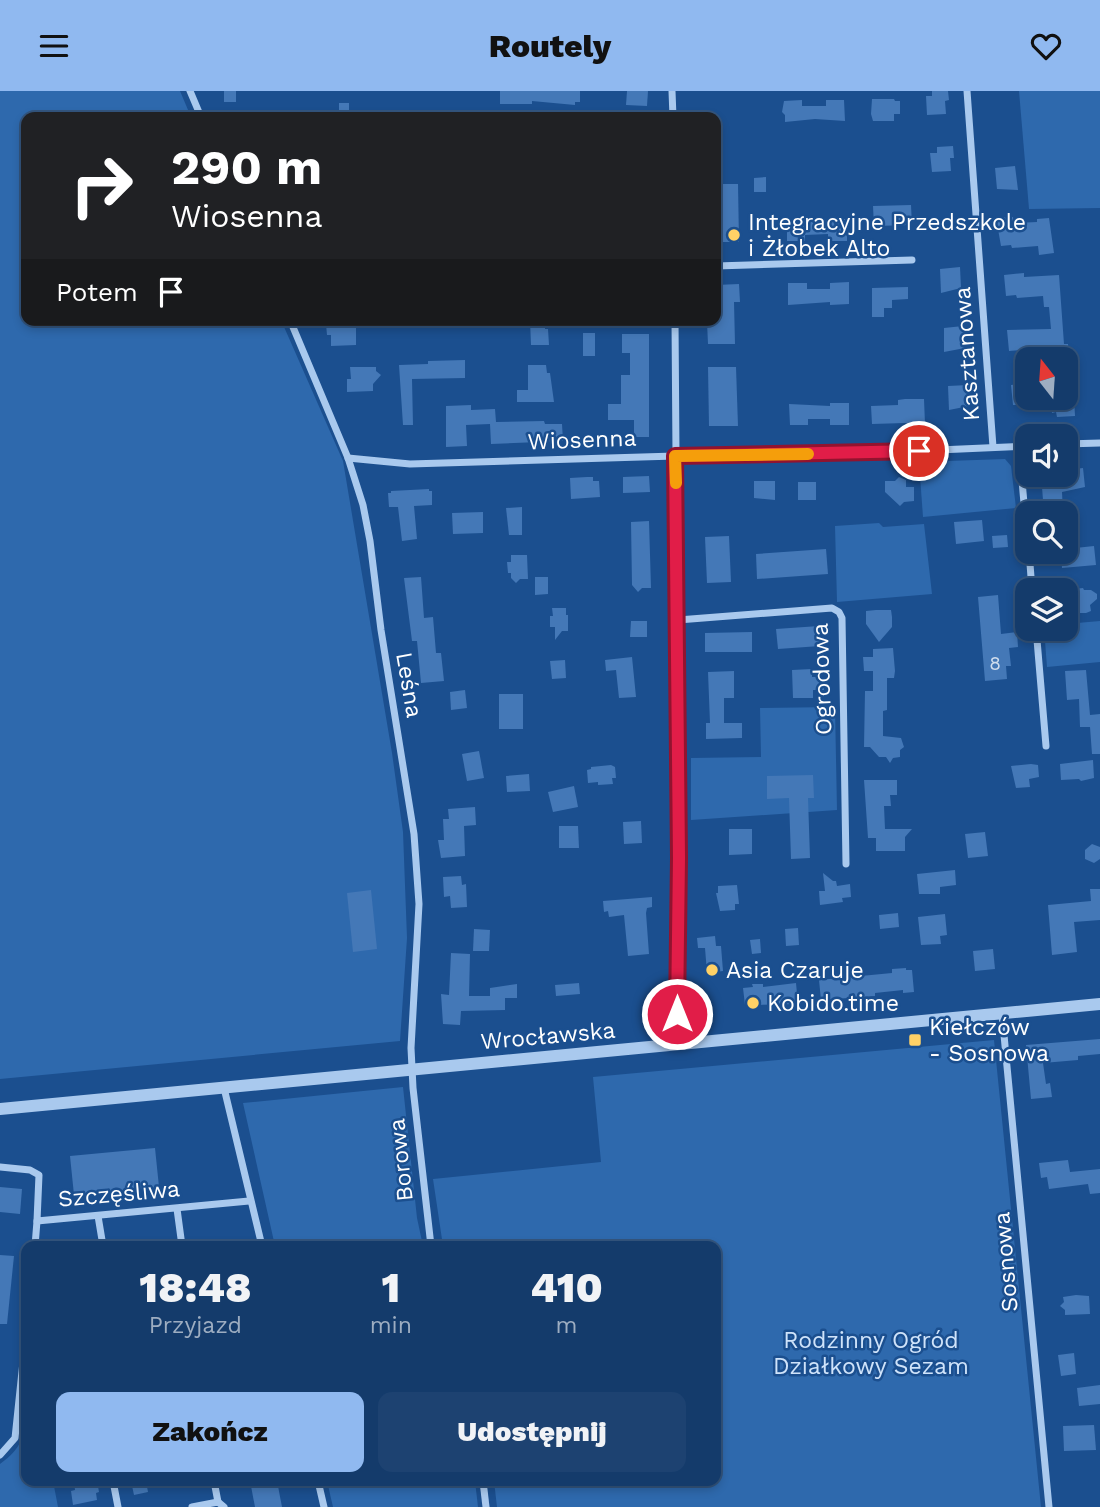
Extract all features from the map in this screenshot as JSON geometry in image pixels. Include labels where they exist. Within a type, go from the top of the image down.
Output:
[{"type":"street","points":[[190,91],[199,112]]},
{"type":"street","points":[[672,91],[673,112]]},
{"type":"street","name":"Kasztanowa","points":[[967,91],[993,447]]},
{"type":"street","points":[[721,266],[912,260]]},
{"type":"street","name":"Leśna","points":[[293,326],[348,458],[363,505],[370,541],[381,630],[414,834],[419,904],[412,1070]]},
{"type":"street","points":[[674,326],[678,620],[678,1045]]},
{"type":"street","points":[[1078,444],[1100,443]]},
{"type":"street","name":"Wiosenna","points":[[348,458],[410,464],[870,453],[1015,446]]},
{"type":"street","name":"Ogrodowa","points":[[678,620],[832,608],[839,611],[842,618],[846,864]]},
{"type":"street","points":[[1037,641],[1046,746]]},
{"type":"street","name":"Wrocławska","points":[[0,1109],[1100,1004]]},
{"type":"street","name":"Sosnowa","points":[[1002,1014],[1049,1507]]},
{"type":"street","name":"Borowa","points":[[412,1070],[430,1241]]},
{"type":"street","points":[[224,1088],[261,1241]]},
{"type":"street","name":"Szczęśliwa","points":[[0,1167],[30,1170],[39,1175],[37,1221],[249,1201]]},
{"type":"street","points":[[177,1209],[180,1241]]},
{"type":"street","points":[[98,1216],[102,1241]]},
{"type":"street","points":[[35,1241],[37,1221]]},
{"type":"street","points":[[0,1455],[16,1438],[21,1386]]},
{"type":"street","points":[[114,1486],[118,1507]]},
{"type":"street","points":[[192,1507],[221,1504],[216,1486]]},
{"type":"street","points":[[319,1486],[324,1507]]},
{"type":"street","points":[[484,1486],[486,1507]]},
{"type":"green space","points":[[0,91],[180,91],[189,112],[21,112],[21,326],[284,326],[343,461],[392,753],[403,832],[407,938],[400,1041],[0,1079]]},
{"type":"green space","points":[[1019,91],[1100,91],[1100,208],[1029,209]]},
{"type":"green space","points":[[1005,459],[1011,466],[1015,508],[923,517],[919,462]]},
{"type":"green space","points":[[879,523],[883,527],[924,524],[932,594],[837,602],[835,526]]},
{"type":"green space","points":[[1100,621],[1100,662],[1047,667],[1045,641],[1078,641],[1078,623]]},
{"type":"green space","points":[[835,707],[837,810],[691,820],[691,758],[761,757],[760,708]]},
{"type":"green space","name":"Rodzinny Ogród Działkowy Sezam","points":[[994,1040],[1041,1507],[497,1507],[495,1486],[721,1486],[721,1241],[442,1241],[433,1179],[601,1162],[593,1077]]},
{"type":"green space","points":[[403,1087],[422,1241],[274,1241],[243,1103]]},
{"type":"green space","points":[[21,1439],[21,1486],[54,1486],[58,1507],[0,1507],[0,1464],[13,1453]]},
{"type":"green space","points":[[328,1486],[476,1486],[478,1507],[333,1507]]},
{"type":"building","points":[[224,91],[236,91],[236,102],[224,102]]},
{"type":"building","points":[[500,91],[580,91],[580,102],[575,102],[575,105],[532,101],[532,104],[500,104]]},
{"type":"building","points":[[627,91],[648,91],[647,106],[626,105]]},
{"type":"building","points":[[932,91],[948,91],[949,100],[945,101],[946,114],[927,115],[926,96],[932,96]]},
{"type":"building","points":[[872,99],[900,101],[900,114],[894,114],[894,121],[873,121]]},
{"type":"building","points":[[802,100],[802,106],[826,106],[826,100],[844,100],[845,121],[815,119],[785,122],[782,112],[784,101]]},
{"type":"building","points":[[339,103],[349,103],[349,112],[339,112]]},
{"type":"building","points":[[953,146],[951,171],[932,172],[930,153],[937,153],[937,147]]},
{"type":"building","points":[[1015,166],[1018,190],[997,189],[995,168]]},
{"type":"building","points":[[766,177],[766,192],[754,192],[754,178]]},
{"type":"building","points":[[721,184],[738,184],[739,242],[721,242]]},
{"type":"building","points":[[911,205],[912,225],[874,226],[873,206]]},
{"type":"building","points":[[1013,217],[1014,223],[1037,222],[1037,219],[1049,218],[1054,253],[1039,255],[1038,246],[1001,246],[996,218]]},
{"type":"building","points":[[847,219],[847,241],[828,241],[828,234],[805,235],[805,241],[787,241],[787,220]]},
{"type":"building","points":[[960,267],[961,288],[941,293],[940,269]]},
{"type":"building","points":[[1004,275],[1059,275],[1064,344],[1068,344],[1068,347],[1015,347],[1015,350],[1009,351],[1007,330],[1051,329],[1049,307],[1044,307],[1043,296],[1006,296]]},
{"type":"building","points":[[849,282],[849,304],[830,305],[830,302],[788,305],[788,283],[807,283],[807,289],[830,289],[830,283]]},
{"type":"building","points":[[739,284],[740,302],[734,302],[735,344],[708,344],[707,326],[721,326],[721,285]]},
{"type":"building","points":[[908,287],[908,299],[892,300],[892,308],[884,308],[884,317],[872,317],[872,288]]},
{"type":"building","points":[[326,326],[356,326],[356,345],[331,346],[331,335],[327,335]]},
{"type":"building","points":[[530,326],[545,326],[545,329],[548,329],[549,345],[531,345]]},
{"type":"building","points":[[963,326],[965,348],[944,352],[944,328]]},
{"type":"building","points":[[583,333],[595,333],[595,356],[583,356]]},
{"type":"building","points":[[622,334],[649,334],[649,437],[634,437],[634,420],[608,420],[608,404],[621,404],[621,375],[630,375],[630,353],[622,353]]},
{"type":"building","points":[[465,360],[465,378],[412,379],[413,425],[403,425],[399,365]]},
{"type":"building","points":[[528,365],[546,365],[547,373],[550,373],[554,402],[517,402],[517,390],[528,390]]},
{"type":"building","points":[[350,367],[376,367],[376,371],[381,375],[373,384],[373,391],[347,392],[347,379],[351,379]]},
{"type":"building","points":[[708,367],[736,367],[738,426],[709,426]]},
{"type":"building","points":[[1015,384],[1015,405],[1013,405],[1011,385]]},
{"type":"building","points":[[968,385],[969,406],[949,410],[948,386]]},
{"type":"building","points":[[924,399],[925,424],[918,427],[905,423],[872,424],[871,406],[898,405],[898,400]]},
{"type":"building","points":[[830,403],[849,403],[849,425],[830,425],[830,419],[808,419],[808,425],[790,425],[789,404],[830,406]]},
{"type":"building","points":[[471,405],[471,410],[495,409],[496,422],[544,421],[545,424],[562,424],[563,441],[491,444],[490,424],[466,425],[467,446],[446,447],[446,406]]},
{"type":"building","points":[[1052,410],[1075,410],[1075,416],[1057,417],[1056,412],[1052,413]]},
{"type":"building","points":[[1083,468],[1085,487],[1062,492],[1062,501],[1043,501],[1042,487],[1078,487],[1078,469]]},
{"type":"building","points":[[649,476],[650,492],[623,493],[623,477]]},
{"type":"building","points":[[593,477],[593,481],[599,481],[600,497],[571,499],[570,478]]},
{"type":"building","points":[[899,477],[906,480],[906,487],[914,487],[914,501],[904,502],[900,506],[885,492],[885,481],[895,481]]},
{"type":"building","points":[[754,481],[775,481],[775,500],[754,498]]},
{"type":"building","points":[[798,482],[816,482],[816,500],[798,500]]},
{"type":"building","points":[[429,489],[432,491],[432,505],[414,506],[417,539],[402,541],[398,507],[389,507],[388,493]]},
{"type":"building","points":[[522,507],[522,535],[509,535],[506,508]]},
{"type":"building","points":[[483,512],[483,533],[453,534],[452,513]]},
{"type":"building","points":[[982,520],[984,541],[956,544],[954,522]]},
{"type":"building","points":[[649,521],[651,588],[642,588],[638,592],[632,585],[631,522]]},
{"type":"building","points":[[1007,535],[1008,547],[993,548],[992,536]]},
{"type":"building","points":[[729,536],[731,582],[707,583],[705,537]]},
{"type":"building","points":[[1094,546],[1096,565],[1062,568],[1062,564],[1078,564],[1078,548]]},
{"type":"building","points":[[826,549],[828,574],[757,579],[756,554]]},
{"type":"building","points":[[511,555],[527,555],[528,579],[520,579],[516,583],[511,578],[507,562],[511,562]]},
{"type":"building","points":[[421,577],[424,618],[433,617],[436,653],[441,653],[444,681],[421,683],[417,641],[412,641],[404,578]]},
{"type":"building","points":[[535,577],[548,577],[548,594],[535,595]]},
{"type":"building","points":[[1078,589],[1091,590],[1097,594],[1097,599],[1090,605],[1091,611],[1078,613]]},
{"type":"building","points":[[998,595],[1001,634],[1015,632],[1018,647],[1009,648],[1011,666],[1006,666],[1007,679],[985,681],[978,597]]},
{"type":"building","points":[[552,608],[566,608],[568,615],[568,631],[562,631],[555,640],[555,627],[550,627]]},
{"type":"building","points":[[891,610],[892,617],[892,627],[879,642],[866,624],[866,611]]},
{"type":"building","points":[[631,621],[647,621],[647,637],[630,637]]},
{"type":"building","points":[[819,626],[820,646],[778,649],[776,629]]},
{"type":"building","points":[[752,632],[752,652],[705,652],[705,633]]},
{"type":"building","points":[[893,648],[895,671],[894,678],[887,678],[887,710],[883,711],[883,736],[901,738],[904,747],[900,750],[900,757],[893,758],[890,763],[886,757],[879,757],[870,747],[864,747],[865,691],[873,691],[873,671],[864,671],[863,657],[873,657],[873,649]]},
{"type":"building","points":[[632,657],[636,697],[619,698],[616,670],[606,671],[605,660]]},
{"type":"building","points":[[565,660],[566,678],[552,679],[550,661]]},
{"type":"building","points":[[812,669],[812,677],[824,677],[824,690],[813,690],[813,698],[793,698],[792,670]]},
{"type":"building","points":[[1086,670],[1090,715],[1100,714],[1100,754],[1092,754],[1090,727],[1080,727],[1079,699],[1067,700],[1065,671]]},
{"type":"building","points":[[734,671],[734,698],[724,698],[724,723],[742,723],[742,738],[706,739],[706,723],[710,723],[708,672]]},
{"type":"building","points":[[465,690],[467,708],[451,710],[450,692]]},
{"type":"building","points":[[499,694],[523,694],[523,729],[499,729]]},
{"type":"building","points":[[479,751],[484,778],[467,781],[462,754]]},
{"type":"building","points":[[1093,760],[1094,778],[1081,781],[1061,780],[1060,764]]},
{"type":"building","points":[[1038,765],[1039,777],[1029,779],[1030,787],[1016,788],[1011,766]]},
{"type":"building","points":[[591,767],[615,767],[616,778],[612,778],[613,784],[588,783],[587,770]]},
{"type":"building","points":[[529,774],[530,791],[507,792],[506,776]]},
{"type":"building","points":[[813,775],[814,798],[808,798],[810,858],[791,859],[789,798],[767,799],[767,776]]},
{"type":"building","points":[[864,780],[897,780],[897,795],[890,795],[891,806],[884,806],[885,829],[912,829],[905,837],[905,851],[876,851],[876,838],[868,838]]},
{"type":"building","points":[[574,786],[578,807],[553,812],[548,792]]},
{"type":"building","points":[[475,807],[476,825],[464,826],[465,856],[441,858],[438,840],[444,840],[443,819],[449,819],[448,809]]},
{"type":"building","points":[[641,821],[642,843],[624,844],[623,822]]},
{"type":"building","points":[[559,826],[578,826],[579,848],[559,848]]},
{"type":"building","points":[[729,829],[752,829],[752,854],[729,855]]},
{"type":"building","points":[[985,832],[988,856],[968,858],[965,834]]},
{"type":"building","points":[[1092,844],[1100,847],[1100,859],[1094,863],[1085,859],[1085,850]]},
{"type":"building","points":[[955,870],[956,885],[940,887],[940,894],[919,894],[917,874]]},
{"type":"building","points":[[823,873],[836,881],[837,886],[850,884],[851,897],[842,898],[843,902],[820,905],[819,891],[825,891]]},
{"type":"building","points":[[461,876],[462,885],[466,884],[467,907],[451,908],[450,896],[444,897],[443,877]]},
{"type":"building","points":[[737,885],[739,904],[735,904],[735,910],[720,911],[716,893],[718,886]]},
{"type":"building","points":[[1090,889],[1100,889],[1100,920],[1074,922],[1077,952],[1052,955],[1048,905],[1091,901]]},
{"type":"building","points":[[371,890],[377,949],[353,952],[347,893]]},
{"type":"building","points":[[652,897],[652,907],[647,908],[646,913],[649,954],[628,956],[624,915],[609,917],[608,911],[604,912],[603,901]]},
{"type":"building","points":[[898,913],[899,927],[880,929],[879,915]]},
{"type":"building","points":[[945,914],[947,935],[940,936],[941,944],[921,945],[918,917]]},
{"type":"building","points":[[798,928],[799,945],[786,946],[785,929]]},
{"type":"building","points":[[474,929],[490,930],[489,951],[473,951]]},
{"type":"building","points":[[715,936],[716,946],[721,946],[723,971],[707,973],[705,948],[698,948],[697,938]]},
{"type":"building","points":[[760,939],[761,953],[752,954],[750,940]]},
{"type":"building","points":[[993,949],[995,969],[975,971],[973,951]]},
{"type":"building","points":[[451,953],[470,954],[469,996],[490,996],[490,988],[517,984],[517,998],[505,998],[505,1010],[461,1011],[460,1025],[443,1024],[441,994],[449,995]]},
{"type":"building","points":[[892,969],[912,970],[914,992],[903,993],[903,990],[875,993],[875,996],[821,1000],[819,980],[892,973]]},
{"type":"building","points":[[579,983],[580,994],[556,996],[555,985]]},
{"type":"building","points":[[796,983],[798,1004],[745,1005],[743,988],[753,987],[752,984],[763,984],[763,987]]},
{"type":"building","points":[[1100,1039],[1100,1054],[1078,1056],[1078,1060],[1043,1063],[1046,1084],[1050,1083],[1052,1097],[1031,1099],[1026,1045]]},
{"type":"building","points":[[155,1148],[159,1187],[74,1195],[70,1156]]},
{"type":"building","points":[[1068,1160],[1070,1172],[1100,1169],[1100,1193],[1090,1194],[1088,1184],[1049,1189],[1047,1177],[1041,1178],[1039,1163]]},
{"type":"building","points":[[0,1187],[22,1189],[20,1214],[0,1212]]},
{"type":"building","points":[[0,1255],[14,1256],[7,1324],[0,1324]]},
{"type":"building","points":[[1089,1296],[1090,1314],[1065,1315],[1065,1310],[1060,1306],[1064,1302],[1063,1297]]},
{"type":"building","points":[[1074,1353],[1076,1374],[1061,1376],[1058,1355]]},
{"type":"building","points":[[1100,1385],[1100,1404],[1079,1406],[1077,1388]]},
{"type":"building","points":[[1094,1425],[1096,1450],[1064,1451],[1063,1426]]},
{"type":"building","points":[[75,1486],[98,1486],[97,1500],[73,1505],[71,1491],[75,1490]]},
{"type":"building","points":[[132,1486],[147,1486],[148,1492],[134,1495]]},
{"type":"building","points":[[251,1486],[278,1486],[282,1507],[255,1507]]},
{"type":"slow traffic","points":[[676,483],[675,456],[808,454]]},
{"type":"place","name":"Integracyjne Przedszkole i Żłobek Alto","points":[[734,235]]},
{"type":"place","name":"Asia Czaruje","points":[[712,970]]},
{"type":"place","name":"Kobido.time","points":[[753,1003]]},
{"type":"place","name":"Kiełczów - Sosnowa","points":[[915,1040]]},
{"type":"route","points":[[677,1014],[679,858],[675,456],[919,451]]}]
